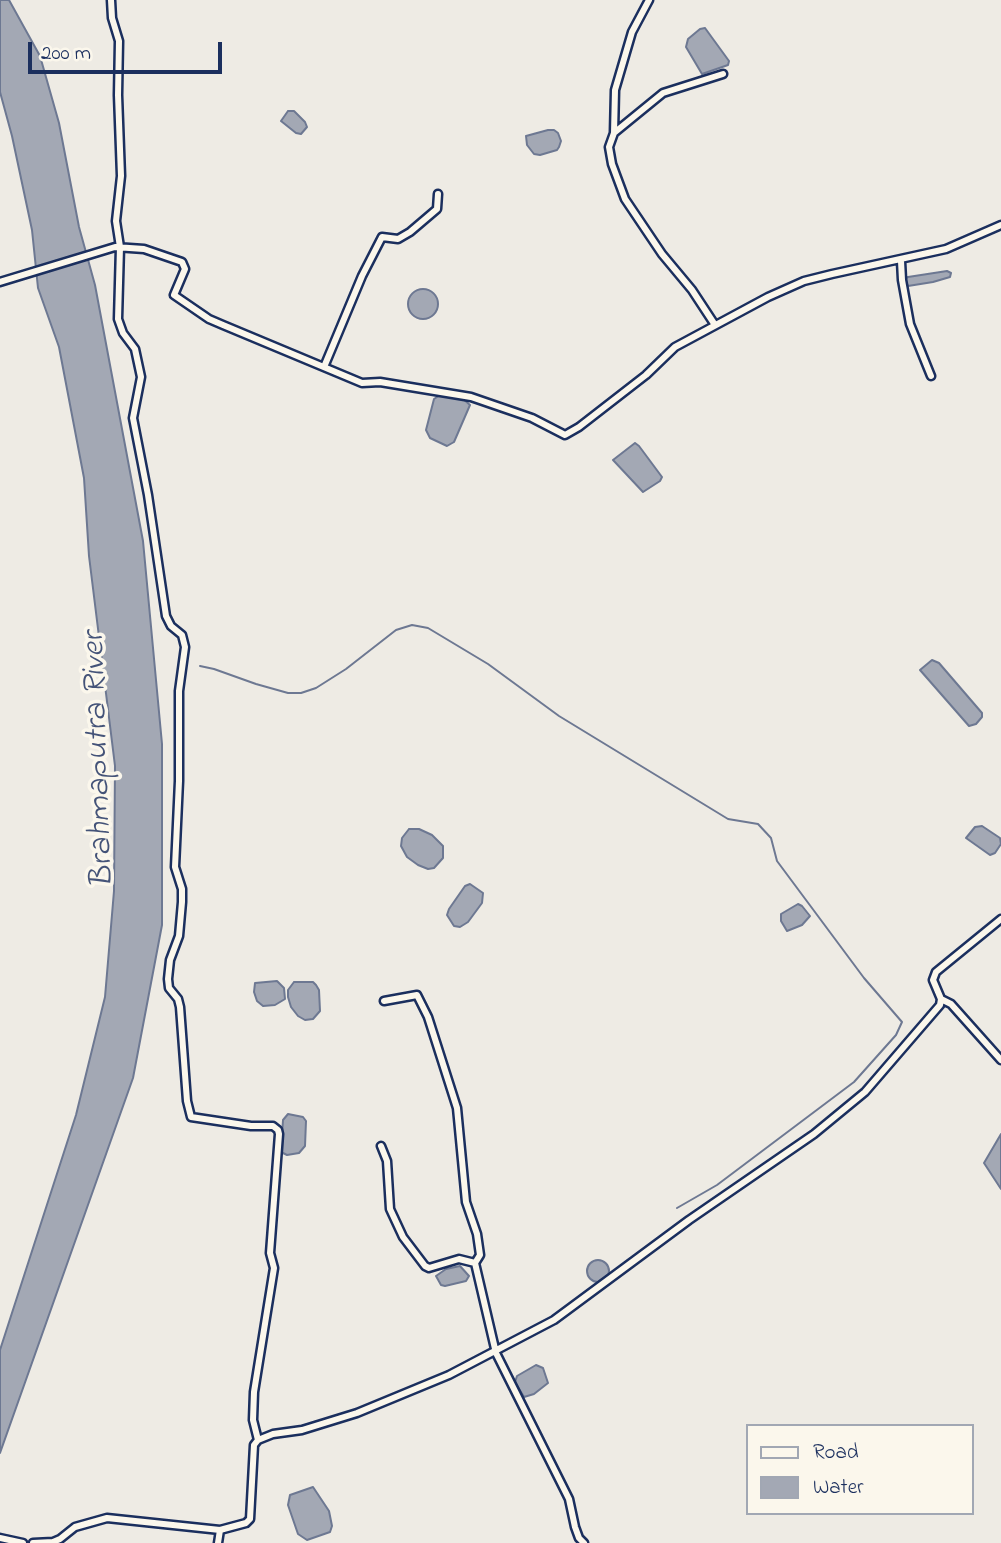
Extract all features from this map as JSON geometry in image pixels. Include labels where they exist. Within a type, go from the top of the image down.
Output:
[{"type":"street","points":[[111,0],[112,18],[119,40],[121,176],[116,221],[118,319],[123,333],[135,349],[141,377],[133,418],[148,495],[166,616],[171,626],[182,635],[185,647],[179,691],[175,867],[182,889],[182,902],[179,936],[167,975],[169,988],[178,999],[180,1007],[188,1110],[195,1119],[273,1126],[279,1134],[270,1253],[274,1268],[254,1392],[253,1420],[258,1440]]},
{"type":"street","points":[[649,0],[632,32],[614,90],[614,133],[609,147],[622,194],[662,254],[692,290],[715,325]]},
{"type":"street","points":[[614,133],[668,91],[723,74]]},
{"type":"street","points":[[324,367],[362,276],[382,237],[398,239],[410,232],[437,209],[438,194]]},
{"type":"street","points":[[0,282],[117,247],[144,249],[182,262],[185,269],[175,292],[176,298],[209,319],[362,383],[380,382],[471,397],[532,418],[565,435],[646,374],[668,352],[715,325],[804,281],[946,249],[1001,225]]},
{"type":"street","points":[[901,261],[910,324],[931,376]]},
{"type":"street","points":[[33,1543],[53,1542],[75,1527],[107,1518],[220,1530],[246,1523],[250,1519],[254,1446],[258,1440],[357,1413],[449,1376],[554,1320],[689,1220],[771,1166],[865,1092],[940,1005],[941,999],[933,980],[936,972],[1001,919]]},
{"type":"street","points":[[384,1001],[412,994],[420,997],[445,1064],[459,1119],[466,1202],[479,1245],[480,1255],[475,1263],[496,1353],[569,1499],[575,1527],[584,1543]]},
{"type":"street","points":[[941,999],[951,1004],[1001,1060]]},
{"type":"street","points":[[381,1146],[387,1161],[390,1209],[403,1237],[425,1266],[429,1268],[459,1259],[475,1263]]},
{"type":"street","points":[[218,1543],[220,1530]]},
{"type":"street","points":[[0,1538],[23,1543]]},
{"type":"water","points":[[0,0],[9,0],[40,56],[59,123],[79,227],[95,285],[143,541],[162,744],[162,925],[133,1078],[0,1453],[0,1350],[76,1115],[105,997],[114,891],[115,766],[89,556],[84,478],[59,347],[38,288],[32,230],[0,92]]},
{"type":"water","points":[[705,28],[729,61],[728,65],[702,74],[686,47],[688,39]]},
{"type":"water","points":[[288,111],[294,111],[305,122],[307,127],[301,134],[281,121]]},
{"type":"water","points":[[548,130],[558,133],[561,141],[559,147],[540,155],[534,154],[527,145],[526,136]]},
{"type":"water","points":[[947,271],[951,273],[950,277],[933,282],[908,286],[904,279],[908,277]]},
{"type":"water","points":[[423,289],[429,290],[437,298],[437,310],[429,318],[423,319],[417,318],[409,310],[408,304],[409,298],[417,290]]},
{"type":"water","points":[[440,395],[461,397],[470,405],[454,442],[447,446],[430,438],[426,430],[434,399]]},
{"type":"water","points":[[635,443],[662,477],[643,492],[613,460]]},
{"type":"water","points":[[932,660],[939,663],[982,713],[976,724],[969,726],[920,670]]},
{"type":"water","points":[[982,826],[1000,838],[1001,844],[995,853],[990,855],[966,838],[975,827]]},
{"type":"water","points":[[409,829],[419,829],[432,835],[443,846],[443,858],[434,868],[418,865],[407,857],[401,846],[402,838]]},
{"type":"water","points":[[470,884],[483,893],[482,903],[468,922],[460,927],[454,926],[447,915],[449,909],[465,886]]},
{"type":"water","points":[[798,904],[810,916],[802,925],[787,931],[781,921],[781,914]]},
{"type":"water","points":[[277,981],[284,988],[285,999],[275,1005],[263,1006],[257,1001],[255,983]]},
{"type":"water","points":[[294,982],[313,982],[319,990],[320,1011],[313,1019],[305,1020],[291,1007],[288,990]]},
{"type":"water","points":[[288,1114],[303,1117],[306,1121],[305,1146],[299,1153],[287,1155],[281,1152],[283,1120]]},
{"type":"water","points":[[1001,1134],[1001,1189],[984,1163]]},
{"type":"water","points":[[598,1260],[606,1263],[609,1271],[606,1279],[598,1282],[590,1279],[587,1271],[590,1263]]},
{"type":"water","points":[[460,1266],[469,1276],[466,1281],[441,1285],[436,1276],[446,1269]]},
{"type":"water","points":[[536,1365],[543,1368],[548,1383],[534,1394],[524,1397],[515,1382],[517,1376]]},
{"type":"water","points":[[313,1487],[329,1511],[332,1526],[330,1532],[307,1540],[298,1534],[288,1505],[290,1495]]},
{"type":"waterway","points":[[200,666],[288,693],[301,693],[316,688],[346,669],[396,630],[412,625],[428,628],[488,664],[559,716],[728,819],[758,824],[771,838],[777,861],[864,978],[902,1022],[896,1035],[854,1082],[717,1185],[677,1208]]},
{"type":"water label","name":"Brahmaputra River","points":[[101,760]]}]
